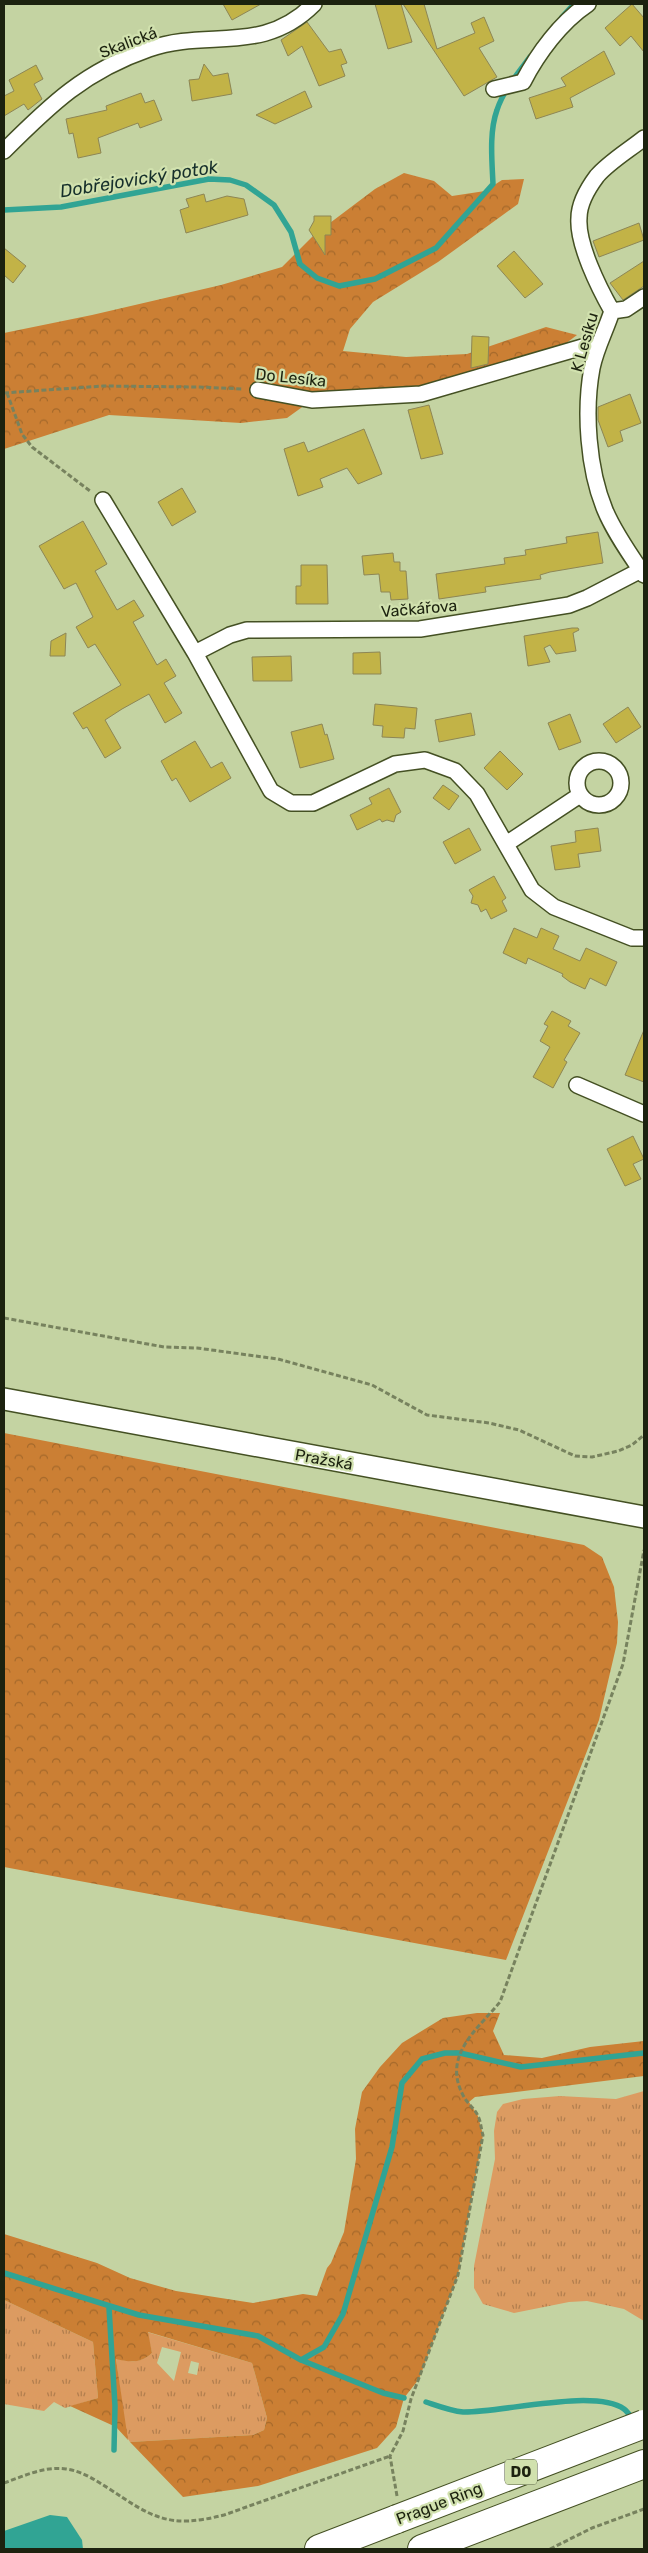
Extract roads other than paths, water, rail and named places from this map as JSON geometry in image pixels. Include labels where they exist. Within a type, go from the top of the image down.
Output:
[{"type":"highway","name":"Prague Ring","points":[[319,2549],[397,2508],[644,2424]]},
{"type":"highway","name":"D0","points":[[422,2549],[644,2464]]},
{"type":"main road","name":"Pražská","points":[[4,1399],[644,1517]]},
{"type":"street","name":"Skalická","points":[[4,150],[41,114],[79,82],[109,66],[151,48],[170,44],[252,37],[278,28],[299,17],[314,4]]},
{"type":"street","points":[[504,86],[523,82],[531,67],[557,32],[588,4]]},
{"type":"street","name":"K Lesíku","points":[[642,573],[605,511],[598,488],[586,422],[592,368],[597,347],[612,311],[600,289],[590,263],[581,237],[579,218],[583,197],[598,175],[644,138]]},
{"type":"street","points":[[612,311],[626,309],[644,296]]},
{"type":"street","name":"Do Lesíka","points":[[258,390],[312,400],[421,394],[586,346],[597,347]]},
{"type":"street","points":[[103,500],[195,653],[271,791],[291,802],[313,803],[395,764],[425,760],[455,771],[477,794],[532,890],[554,907],[632,938],[644,938]]},
{"type":"street","name":"Vačkářova","points":[[195,653],[230,635],[247,630],[420,629],[569,605],[642,573]]},
{"type":"street","points":[[506,844],[580,795]]},
{"type":"street","points":[[577,1086],[644,1114]]},
{"type":"water","points":[[50,2515],[67,2517],[82,2540],[83,2549],[4,2549],[4,2531]]},
{"type":"waterway","name":"Dobřejovický potok","points":[[562,17],[574,4]]},
{"type":"waterway","name":"Dobřejovický potok","points":[[4,210],[61,207],[209,179],[230,180],[246,185],[274,205],[291,232],[300,264],[317,278],[339,286],[375,279],[436,248],[493,184],[492,147],[494,119],[507,89],[530,57]]},
{"type":"waterway","points":[[301,2360],[324,2347],[343,2314],[392,2147],[402,2083],[422,2059],[445,2053],[460,2053],[521,2067],[644,2053]]},
{"type":"waterway","name":"Dobřejovický potok","points":[[4,2273],[139,2315],[258,2336],[301,2360],[383,2393],[404,2398]]},
{"type":"waterway","points":[[109,2308],[115,2406],[114,2450]]},
{"type":"waterway","name":"Dobřejovický potok","points":[[426,2402],[463,2412],[546,2403],[591,2401],[610,2403],[624,2409],[634,2421]]}]
